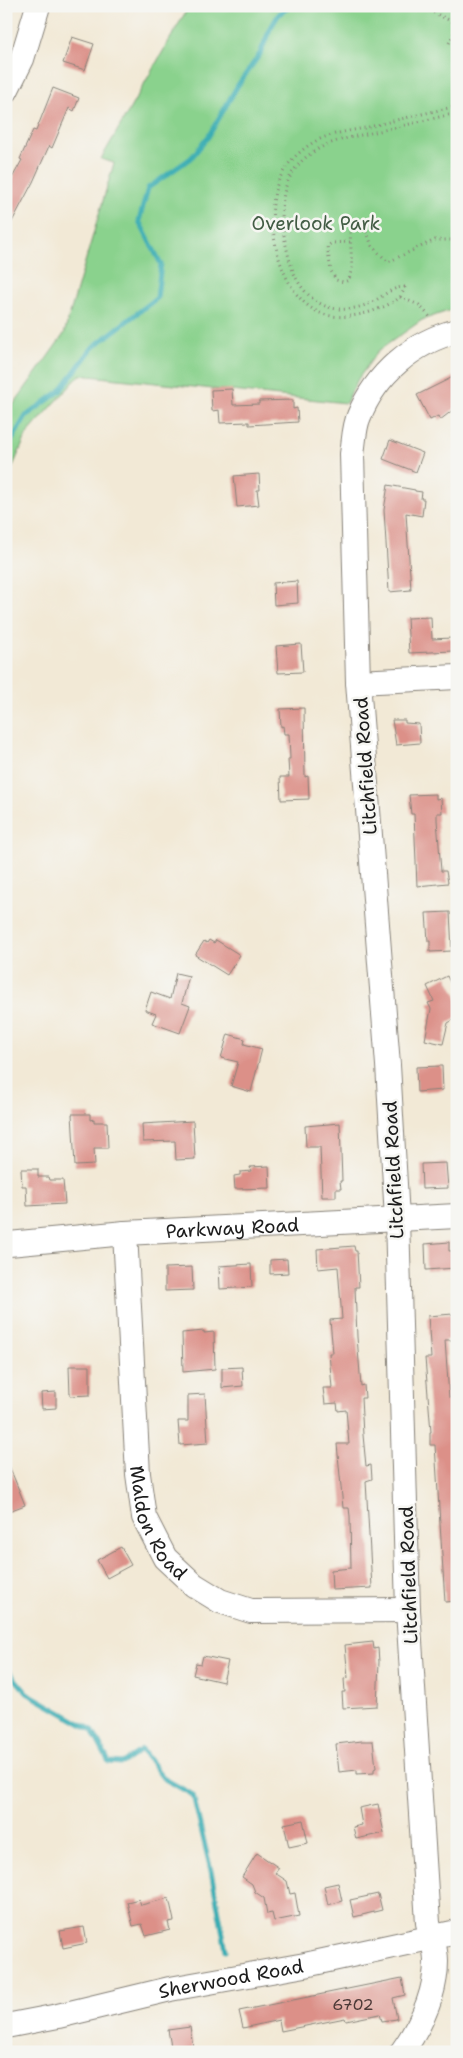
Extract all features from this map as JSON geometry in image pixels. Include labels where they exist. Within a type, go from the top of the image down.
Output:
[{"type":"street","points":[[6,91],[22,59],[38,6]]},
{"type":"street","name":"Litchfield Road","points":[[402,2052],[430,2000],[434,1984],[436,1961],[428,1922],[408,1610],[397,1218],[388,1064],[358,682],[352,454],[358,418],[376,385],[395,363],[421,345],[448,333]]},
{"type":"street","points":[[358,682],[457,677]]},
{"type":"street","name":"Parkway Road","points":[[9,1244],[125,1233],[457,1216]]},
{"type":"street","name":"Maldon Road","points":[[125,1233],[138,1474],[144,1516],[165,1558],[194,1585],[220,1601],[251,1611],[408,1610]]},
{"type":"street","name":"Sherwood Road","points":[[6,2026],[58,2016],[170,1989],[305,1965],[457,1932]]},
{"type":"path","points":[[420,6],[457,25],[449,43]]},
{"type":"path","points":[[457,106],[316,141],[298,153],[292,160],[277,186],[272,204],[275,238],[283,270],[292,287],[304,302],[319,312],[334,317],[356,316],[375,311],[400,297],[405,287],[396,287],[372,302],[355,308],[336,309],[308,296],[298,282],[291,267],[283,235],[281,205],[285,187],[292,172],[320,148],[342,140],[457,113]]},
{"type":"path","points":[[350,242],[332,243],[327,246],[331,271],[336,280],[344,282],[350,280],[352,268],[350,231],[355,228],[367,232],[372,246],[388,262],[435,240],[457,240]]},
{"type":"path","points":[[400,297],[419,305],[436,324],[448,333]]},
{"type":"green space","name":"Overlook Park","points":[[189,6],[457,6],[457,308],[422,320],[378,351],[358,379],[346,403],[80,375],[27,434],[6,482],[6,415],[64,334],[114,163],[101,159]]},
{"type":"building","points":[[72,37],[94,44],[85,70],[63,63]]},
{"type":"building","points":[[53,88],[79,98],[74,111],[69,108],[52,148],[49,146],[33,182],[6,233],[6,189],[22,160],[20,159],[33,130],[36,131]]},
{"type":"building","points":[[457,375],[457,407],[440,420],[438,416],[430,420],[417,395]]},
{"type":"building","points":[[232,389],[233,405],[259,404],[259,401],[293,400],[293,409],[297,408],[298,422],[249,425],[249,422],[220,423],[219,410],[212,411],[211,390]]},
{"type":"building","points":[[390,440],[423,453],[416,472],[383,459]]},
{"type":"building","points":[[259,474],[260,490],[257,490],[259,505],[237,507],[234,476]]},
{"type":"building","points":[[388,485],[422,492],[421,499],[424,499],[422,516],[406,513],[411,590],[389,592],[384,510]]},
{"type":"building","points":[[297,581],[298,603],[274,605],[273,583]]},
{"type":"building","points":[[431,617],[432,639],[452,638],[453,651],[409,653],[407,618]]},
{"type":"building","points":[[301,644],[303,672],[278,673],[276,646]]},
{"type":"building","points":[[304,708],[305,777],[308,776],[309,799],[281,800],[280,777],[289,777],[288,759],[290,759],[289,734],[284,734],[283,726],[281,727],[280,709]]},
{"type":"building","points":[[392,720],[405,720],[405,723],[419,724],[420,743],[396,745]]},
{"type":"building","points":[[436,794],[436,799],[441,798],[442,813],[437,813],[441,871],[446,871],[448,883],[417,886],[414,814],[411,814],[409,795]]},
{"type":"building","points":[[450,912],[452,951],[430,952],[426,913]]},
{"type":"building","points":[[209,940],[214,943],[216,940],[240,955],[227,975],[195,955],[204,941],[207,943]]},
{"type":"building","points":[[176,973],[189,976],[182,1003],[190,1006],[180,1033],[152,1023],[156,1014],[145,1010],[151,992],[170,999]]},
{"type":"building","points":[[447,976],[457,996],[457,1018],[448,1023],[443,1044],[425,1040],[431,1009],[428,1003],[434,1001],[427,986]]},
{"type":"building","points":[[228,1034],[245,1039],[244,1044],[262,1049],[251,1092],[231,1086],[238,1062],[221,1058]]},
{"type":"building","points":[[442,1066],[443,1090],[417,1092],[416,1067]]},
{"type":"building","points":[[72,1114],[90,1114],[90,1120],[94,1119],[94,1122],[107,1122],[108,1148],[94,1148],[95,1165],[75,1166]]},
{"type":"building","points":[[193,1121],[195,1159],[176,1160],[175,1141],[143,1142],[142,1124]]},
{"type":"building","points":[[340,1123],[341,1189],[336,1189],[336,1197],[322,1197],[320,1147],[306,1147],[305,1126]]},
{"type":"building","points":[[446,1163],[448,1188],[422,1189],[421,1164]]},
{"type":"building","points":[[269,1166],[270,1188],[235,1189],[234,1176],[240,1175],[240,1172],[251,1171],[250,1167]]},
{"type":"building","points":[[21,1169],[38,1169],[38,1177],[48,1177],[49,1180],[63,1180],[65,1204],[27,1206],[26,1186],[22,1186]]},
{"type":"building","points":[[449,1242],[449,1251],[455,1251],[456,1268],[426,1270],[425,1244]]},
{"type":"building","points":[[354,1246],[355,1251],[357,1251],[359,1287],[355,1287],[357,1337],[361,1386],[364,1385],[365,1398],[361,1398],[363,1435],[366,1466],[371,1465],[372,1479],[366,1481],[372,1588],[332,1590],[331,1570],[351,1568],[350,1516],[349,1508],[343,1508],[337,1444],[349,1444],[346,1410],[338,1411],[337,1403],[325,1404],[323,1388],[332,1388],[329,1353],[333,1353],[330,1320],[342,1319],[338,1267],[318,1269],[317,1249]]},
{"type":"building","points":[[287,1259],[288,1273],[270,1274],[270,1260]]},
{"type":"building","points":[[251,1264],[252,1287],[220,1289],[219,1266]]},
{"type":"building","points":[[192,1267],[193,1290],[165,1291],[165,1268]]},
{"type":"building","points":[[457,1315],[457,1337],[453,1338],[454,1340],[445,1340],[449,1397],[457,1396],[457,1601],[445,1602],[435,1445],[430,1445],[431,1432],[425,1358],[431,1358],[428,1316]]},
{"type":"building","points":[[204,1331],[204,1333],[214,1332],[215,1369],[183,1372],[182,1333]]},
{"type":"building","points":[[69,1366],[90,1366],[90,1395],[70,1396]]},
{"type":"building","points":[[242,1367],[243,1386],[222,1388],[222,1368]]},
{"type":"building","points":[[56,1392],[56,1408],[42,1409],[41,1393]]},
{"type":"building","points":[[205,1394],[208,1443],[180,1445],[178,1421],[188,1421],[188,1395]]},
{"type":"building","points":[[6,1458],[25,1505],[9,1511],[6,1503]]},
{"type":"building","points":[[121,1547],[131,1565],[107,1578],[97,1560]]},
{"type":"building","points":[[373,1642],[374,1649],[378,1648],[379,1662],[377,1706],[343,1708],[342,1692],[345,1692],[344,1679],[348,1678],[345,1645]]},
{"type":"building","points":[[203,1656],[228,1661],[223,1682],[193,1675],[196,1663],[201,1664]]},
{"type":"building","points":[[373,1741],[376,1768],[374,1773],[357,1774],[357,1770],[339,1772],[336,1744]]},
{"type":"building","points":[[378,1804],[384,1833],[356,1839],[353,1827],[362,1825],[359,1808]]},
{"type":"building","points":[[303,1820],[308,1843],[289,1847],[284,1824]]},
{"type":"building","points":[[257,1853],[279,1868],[275,1873],[287,1881],[290,1894],[295,1893],[299,1916],[274,1921],[272,1913],[267,1914],[264,1898],[255,1892],[252,1884],[242,1877]]},
{"type":"building","points":[[338,1883],[342,1901],[328,1905],[324,1886]]},
{"type":"building","points":[[378,1894],[382,1910],[354,1917],[350,1900]]},
{"type":"building","points":[[169,1898],[174,1921],[168,1922],[170,1930],[146,1936],[142,1924],[133,1926],[127,1902],[139,1899],[141,1905]]},
{"type":"building","points":[[84,1927],[87,1943],[63,1948],[60,1931]]},
{"type":"building","points":[[402,1978],[405,1995],[393,1998],[397,2019],[382,2021],[380,2014],[346,2021],[345,2018],[281,2031],[279,2020],[243,2028],[239,2011]]},
{"type":"building","points":[[190,2027],[194,2052],[172,2052],[168,2030]]},
{"type":"waterway","points":[[6,450],[26,416],[60,391],[93,347],[157,298],[161,264],[139,221],[148,188],[191,158],[208,137],[238,85],[260,54],[270,29],[279,14],[291,6]]},
{"type":"waterway","points":[[6,1668],[27,1693],[92,1730],[109,1762],[122,1763],[142,1750],[163,1778],[193,1795],[211,1871],[226,1950]]}]
